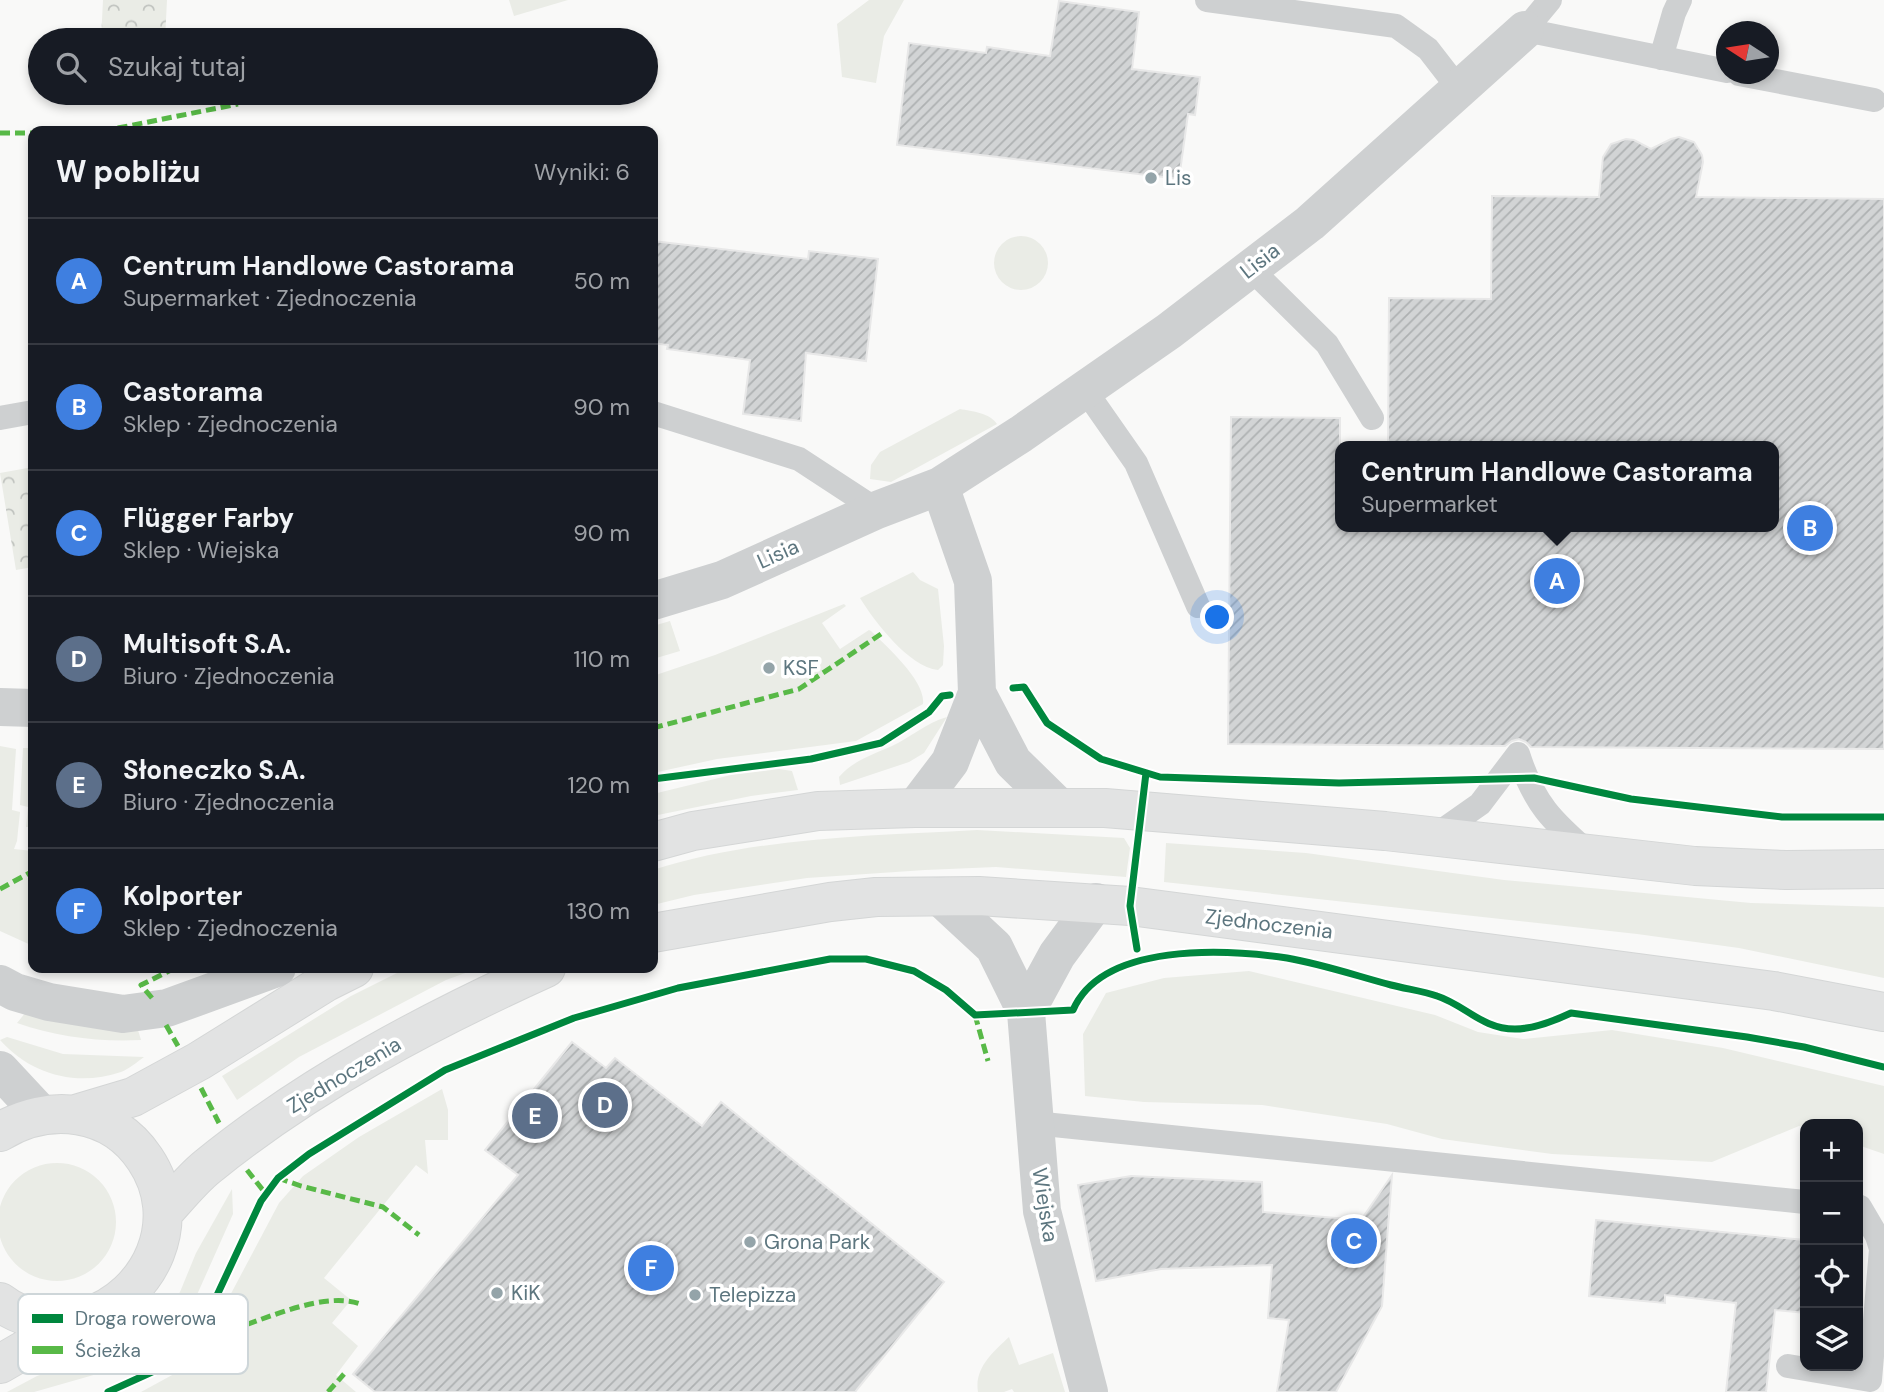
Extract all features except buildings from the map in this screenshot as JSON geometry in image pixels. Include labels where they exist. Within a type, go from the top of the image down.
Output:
[{"type":"main road","points":[[658,841],[693,831],[818,811],[1060,808],[1142,810],[1433,837],[1695,866],[1786,870],[1884,869]]},
{"type":"main road","name":"Zjednoczenia","points":[[658,932],[830,902],[876,897],[939,896],[1096,902],[1774,991],[1884,1012]]},
{"type":"main road","points":[[0,1132],[16,1122],[133,1097],[199,1061],[344,973]]},
{"type":"main road","name":"Zjednoczenia","points":[[163,1213],[205,1169],[339,1074],[491,992],[535,973]]},
{"type":"main road","points":[[59,1114],[103,1123],[127,1138],[146,1160],[158,1185],[163,1213],[159,1243],[148,1271],[129,1294]]},
{"type":"main road","points":[[0,1302],[18,1312]]},
{"type":"main road","points":[[0,1364],[18,1354]]},
{"type":"street","name":"Lisia","points":[[658,599],[722,580],[877,510],[940,486],[1021,434],[1169,331],[1310,223],[1525,30]]},
{"type":"street","points":[[915,808],[950,762],[977,693],[973,581],[940,486]]},
{"type":"street","points":[[977,693],[1013,762],[1060,808]]},
{"type":"street","points":[[0,707],[28,708]]},
{"type":"street","name":"Wiejska","points":[[939,896],[994,947],[1027,1013],[1042,1211],[1089,1392]]},
{"type":"street","points":[[1027,1013],[1057,955],[1096,902]]},
{"type":"street","points":[[0,984],[15,992],[49,1002],[123,1014],[167,1008],[263,973]]},
{"type":"street","points":[[0,1070],[59,1114]]},
{"type":"lane","points":[[1207,0],[1395,26],[1428,49],[1459,89]]},
{"type":"lane","name":"Lisia","points":[[1525,30],[1550,0]]},
{"type":"lane","points":[[1661,58],[1680,0]]},
{"type":"lane","points":[[1525,30],[1716,69]]},
{"type":"lane","points":[[1779,81],[1874,100]]},
{"type":"lane","points":[[1251,269],[1326,344],[1372,418]]},
{"type":"lane","points":[[1084,390],[1136,463],[1198,606]]},
{"type":"lane","points":[[0,418],[28,413]]},
{"type":"lane","points":[[658,415],[799,459],[877,510]]},
{"type":"lane","points":[[1433,837],[1480,804],[1518,754],[1526,778],[1552,821],[1591,854]]},
{"type":"lane","points":[[1034,1123],[1800,1201]]},
{"type":"lane","points":[[1788,1366],[1870,1380],[1881,1249],[1877,1236],[1863,1212]]},
{"type":"green space","points":[[103,0],[167,0],[166,28],[102,28]]},
{"type":"green space","points":[[509,0],[568,0],[514,16]]},
{"type":"green space","points":[[869,0],[904,0],[884,36],[876,83],[842,77],[837,24]]},
{"type":"green space","points":[[1021,236],[1040,244],[1048,263],[1040,282],[1021,290],[1002,282],[994,263],[1002,244]]},
{"type":"green space","points":[[960,409],[985,415],[997,424],[891,482],[870,479],[871,465],[880,452]]},
{"type":"green space","points":[[28,468],[28,568],[16,570],[0,473]]},
{"type":"green space","points":[[913,572],[920,580],[938,589],[944,646],[943,665],[938,670],[916,661],[893,642],[860,598]]},
{"type":"green space","points":[[844,604],[846,606],[822,623],[840,649],[871,631],[912,675],[922,695],[923,704],[856,741],[717,759],[658,772],[658,674]]},
{"type":"green space","points":[[670,621],[680,651],[658,658],[658,625]]},
{"type":"green space","points":[[947,717],[924,753],[909,762],[840,785],[839,777],[857,762]]},
{"type":"green space","points":[[0,746],[16,749],[12,810],[20,812],[14,849],[28,850],[28,944],[0,931]]},
{"type":"green space","points":[[23,748],[28,748],[28,807],[20,805]]},
{"type":"green space","points":[[779,769],[792,771],[798,790],[751,796],[658,815],[658,793],[731,775]]},
{"type":"green space","points":[[977,830],[1124,838],[1130,848],[1126,877],[996,867],[925,870],[807,878],[694,895],[658,904],[658,869],[692,859],[773,844]]},
{"type":"green space","points":[[1166,843],[1306,853],[1504,880],[1751,903],[1884,907],[1884,978],[1739,948],[1637,934],[1164,882]]},
{"type":"green space","points":[[1249,971],[1435,1015],[1478,1032],[1523,1039],[1612,1030],[1723,1048],[1884,1086],[1884,1154],[1863,1147],[1863,1119],[1800,1119],[1800,1126],[1712,1162],[1552,1154],[1442,1139],[1387,1124],[1262,1105],[1144,1102],[1085,1096],[1083,1034],[1106,993],[1164,978]]},
{"type":"green space","points":[[397,973],[465,973],[446,980],[299,1057],[237,1100],[222,1076],[351,996]]},
{"type":"green space","points":[[26,1012],[138,1030],[141,1040],[93,1039],[47,1032],[17,1023]]},
{"type":"green space","points":[[7,1037],[63,1054],[144,1057],[121,1072],[72,1078],[56,1075],[26,1062],[0,1040]]},
{"type":"green space","points":[[442,1089],[448,1110],[448,1140],[425,1140],[428,1174],[416,1165],[324,1278],[351,1300],[332,1323],[358,1346],[336,1375],[356,1392],[141,1392],[174,1374],[248,1374],[248,1294],[231,1294],[279,1203],[303,1176],[359,1137]]},
{"type":"green space","points":[[45,1164],[69,1164],[90,1173],[106,1189],[115,1210],[115,1234],[106,1255],[90,1271],[69,1280],[45,1280],[24,1271],[8,1255],[-1,1234],[-1,1210],[8,1189],[24,1173]]},
{"type":"green space","points":[[232,1189],[233,1214],[197,1294],[178,1294],[196,1253]]},
{"type":"green space","points":[[1009,1337],[1019,1365],[1053,1353],[1065,1392],[1014,1392],[1012,1389],[1004,1392],[978,1392],[982,1368]]},
{"type":"green space","points":[[97,1374],[34,1392],[7,1392],[37,1376]]},
{"type":"marked path","points":[[128,126],[233,105]]},
{"type":"marked path","points":[[0,133],[28,133]]},
{"type":"marked path","points":[[658,727],[799,689],[881,634]]},
{"type":"marked path","points":[[0,889],[28,874]]},
{"type":"marked path","points":[[152,998],[141,985],[165,973]]},
{"type":"marked path","points":[[975,1015],[988,1061]]},
{"type":"marked path","points":[[166,1025],[178,1046]]},
{"type":"marked path","points":[[201,1088],[219,1123]]},
{"type":"marked path","points":[[247,1170],[266,1194]]},
{"type":"marked path","points":[[278,1178],[383,1207],[419,1235]]},
{"type":"marked path","points":[[248,1323],[314,1303],[348,1301],[363,1305]]},
{"type":"marked path","points":[[328,1392],[344,1374]]},
{"type":"cycle path","points":[[1013,688],[1024,687],[1047,723],[1101,759],[1160,777],[1339,783],[1534,778],[1631,799],[1782,817],[1884,817]]},
{"type":"cycle path","points":[[658,778],[811,759],[881,743],[929,712],[942,696],[950,695]]},
{"type":"cycle path","points":[[1137,949],[1130,906],[1146,773]]},
{"type":"cycle path","points":[[218,1294],[261,1201],[278,1178],[309,1154],[445,1070],[574,1018],[678,988],[830,959],[866,959],[914,971],[946,990],[975,1015],[1073,1010],[1088,988],[1110,972],[1138,961],[1168,955],[1200,953],[1261,955],[1313,963],[1432,994],[1483,1021],[1503,1028],[1522,1029],[1537,1026],[1571,1013],[1747,1037],[1804,1047],[1884,1067]]},
{"type":"cycle path","points":[[108,1392],[148,1374]]},
{"type":"place","name":"Lis","points":[[1151,178]]},
{"type":"place","name":"Castorama","points":[[1810,528]]},
{"type":"place","name":"Centrum Handlowe Castorama","points":[[1557,581]]},
{"type":"place","name":"KSF","points":[[769,668]]},
{"type":"place","name":"Multisoft S.A.","points":[[605,1105]]},
{"type":"place","name":"Słoneczko S.A.","points":[[535,1116]]},
{"type":"place","name":"Flügger Farby","points":[[1354,1241]]},
{"type":"place","name":"Grona Park","points":[[750,1242]]},
{"type":"place","name":"Kolporter","points":[[651,1268]]},
{"type":"place","name":"KiK","points":[[497,1293]]},
{"type":"place","name":"Telepizza","points":[[695,1295]]}]
